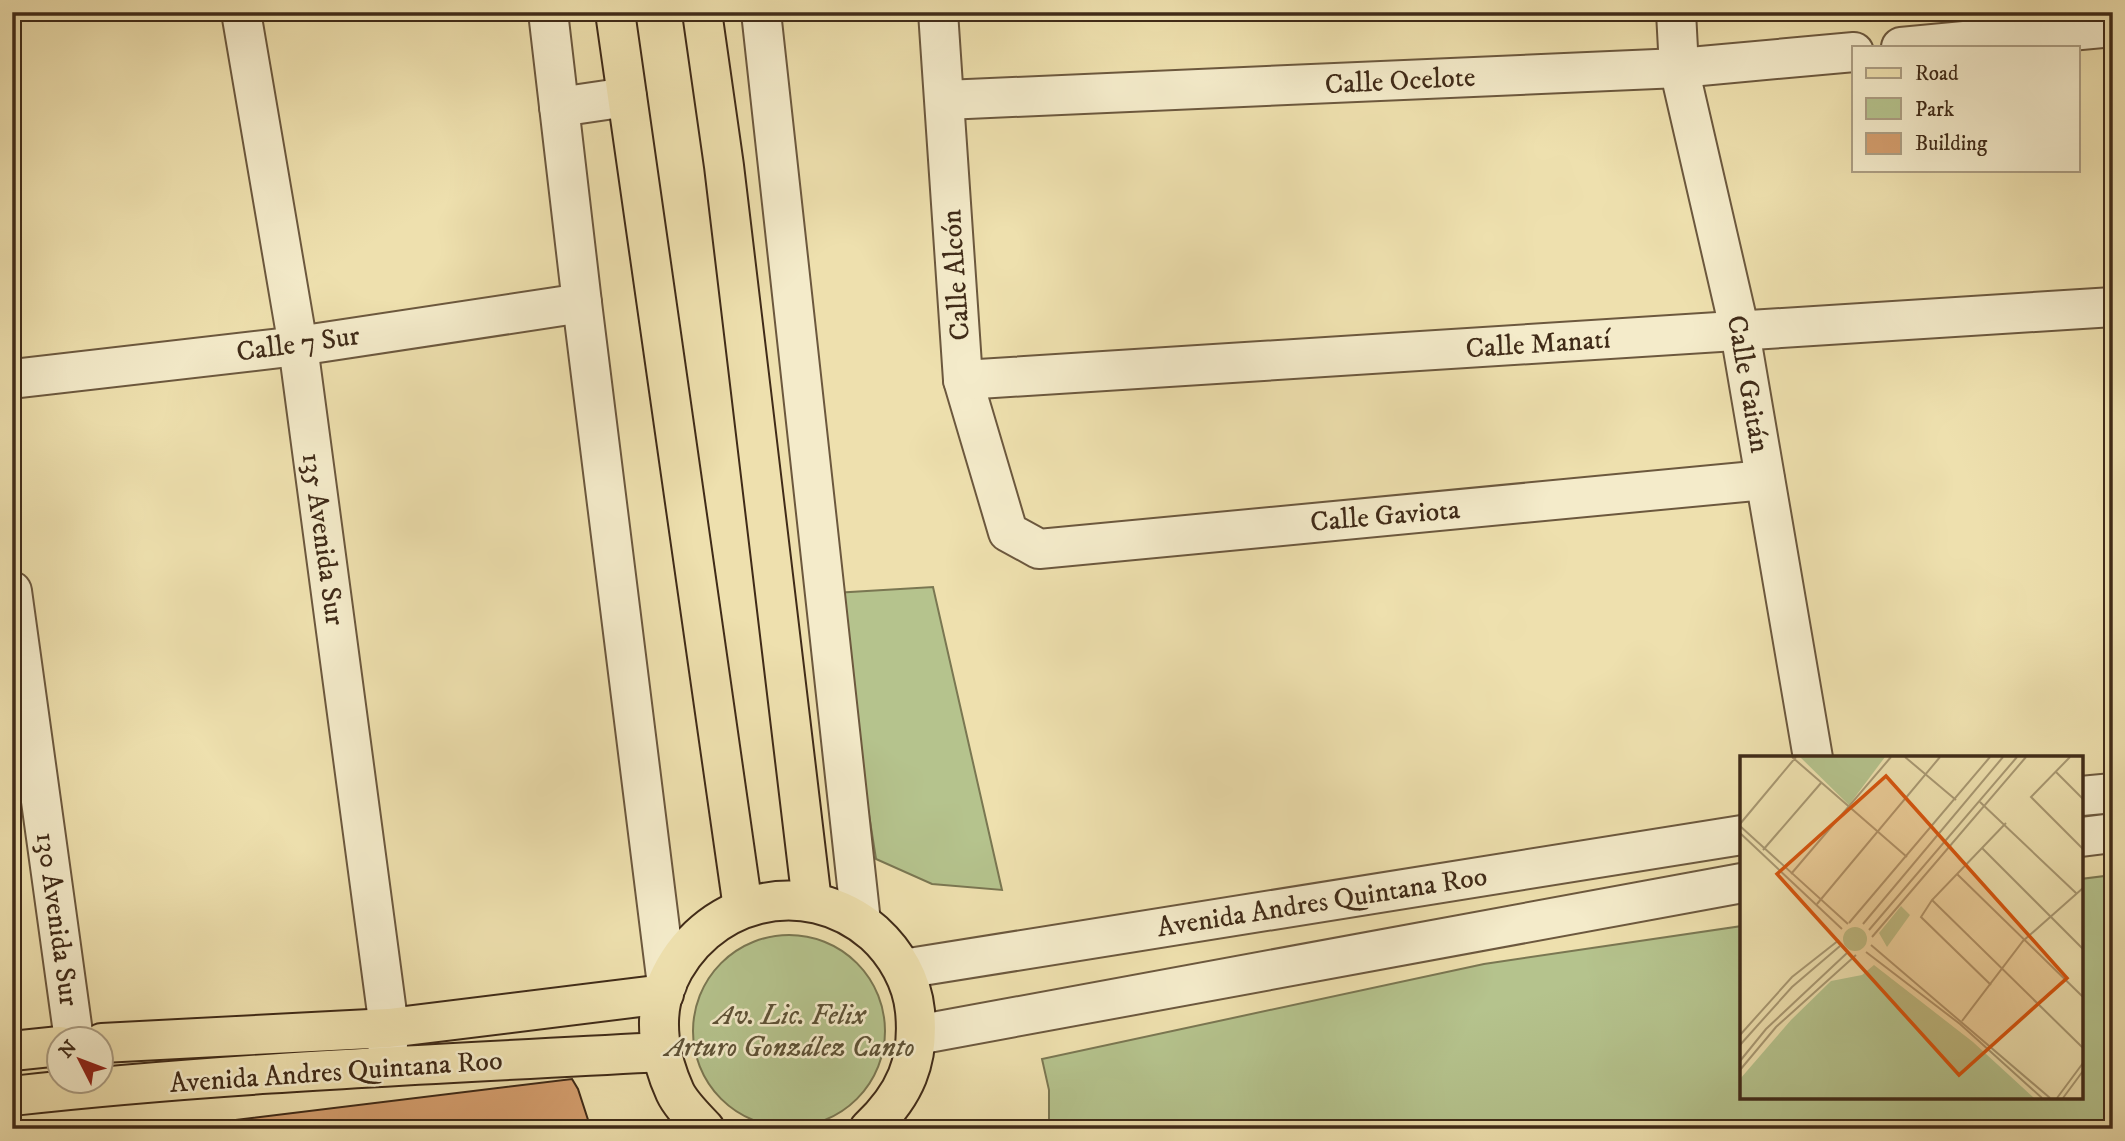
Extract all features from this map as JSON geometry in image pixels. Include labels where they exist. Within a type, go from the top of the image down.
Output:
[{"type":"main road","points":[[615,12],[743,908]]},
{"type":"main road","points":[[702,12],[727,194],[812,902]]},
{"type":"main road","points":[[705,1129],[676,1094],[661,1052],[660,1012],[665,989],[684,952],[710,926],[743,908],[777,900],[812,902],[838,910],[861,922],[885,943],[903,969],[914,1001],[917,1035],[909,1074],[882,1122]]},
{"type":"main road","name":"Avenida Andres Quintana Roo","points":[[116,1042],[389,1028],[665,989]]},
{"type":"main road","points":[[12,1051],[46,1047]]},
{"type":"main road","name":"Avenida Andres Quintana Roo","points":[[116,1083],[661,1052]]},
{"type":"main road","name":"Avenida Andres Quintana Roo","points":[[12,1096],[46,1090]]},
{"type":"street","name":"135 Avenida Sur","points":[[241,12],[298,345],[389,1028],[387,1067]]},
{"type":"street","points":[[548,12],[665,989]]},
{"type":"street","points":[[761,12],[861,922]]},
{"type":"street","name":"Calle Alcón","points":[[938,12],[963,380],[1008,532]]},
{"type":"street","name":"Calle Gaitán","points":[[1676,12],[1679,68],[1740,332],[1813,756]]},
{"type":"street","points":[[1912,46],[2113,27]]},
{"type":"street","name":"Calle Ocelote","points":[[945,100],[1679,68],[1852,52]]},
{"type":"street","points":[[559,107],[627,97]]},
{"type":"street","name":"Calle 7 Sur","points":[[12,379],[298,345],[582,303]]},
{"type":"street","name":"Calle Manatí","points":[[963,380],[2113,307]]},
{"type":"street","name":"Calle Gaviota","points":[[1008,532],[1039,549],[1765,480]]},
{"type":"street","name":"130 Avenida Sur","points":[[12,591],[72,1026]]},
{"type":"street","points":[[2083,796],[2113,793]]},
{"type":"street","points":[[2083,837],[2113,833]]},
{"type":"street","name":"Avenida Andres Quintana Roo","points":[[903,969],[1740,835]]},
{"type":"street","name":"Avenida Andres Quintana Roo","points":[[917,1035],[1740,883]]},
{"type":"green space","points":[[933,587],[1002,890],[932,884],[876,859],[834,593]]},
{"type":"green space","points":[[2113,875],[2113,1129],[1049,1129],[1049,1090],[1042,1059],[1484,964],[1740,926],[1740,1099],[2083,1099],[2083,879]]},
{"type":"green space","name":"Av. Lic. Felix Arturo González Canto","points":[[789,935],[826,943],[857,963],[877,994],[885,1031],[877,1068],[857,1099],[826,1119],[789,1127],[752,1119],[721,1099],[701,1068],[693,1031],[701,994],[721,963],[752,943]]},
{"type":"building","points":[[572,1079],[591,1129],[161,1129]]}]
